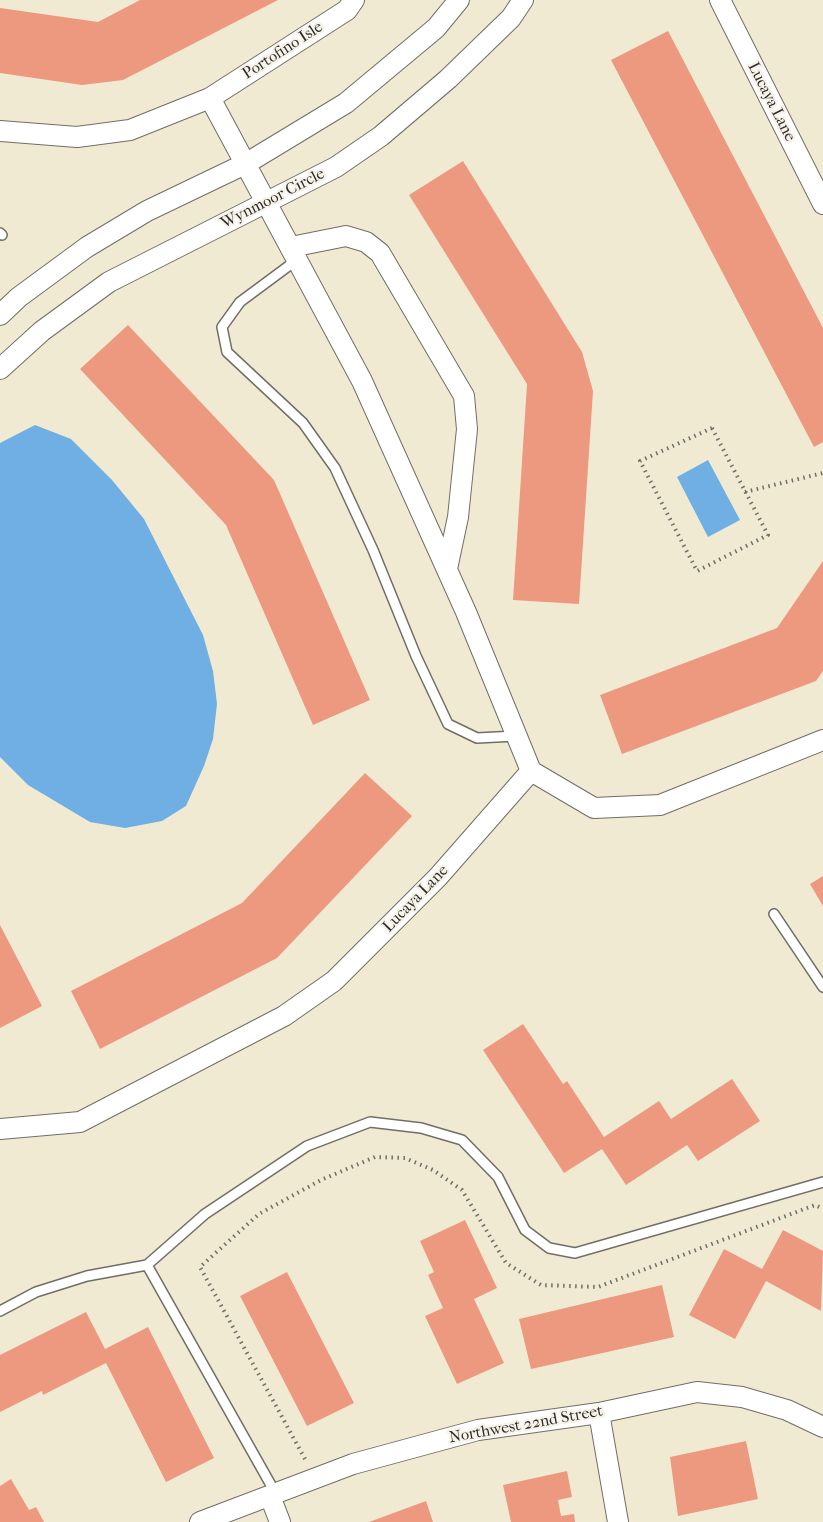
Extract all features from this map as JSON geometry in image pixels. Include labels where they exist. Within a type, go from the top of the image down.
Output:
[{"type":"street","name":"Portofino Isle","points":[[0,131],[77,136],[130,130],[210,98],[347,10],[354,0]]},
{"type":"street","points":[[0,315],[19,297],[87,247],[147,211],[247,163],[346,103],[436,28],[459,0]]},
{"type":"street","name":"Wynmoor Circle","points":[[0,369],[42,332],[110,282],[336,167],[381,136],[448,79],[511,18],[523,0]]},
{"type":"street","name":"Lucaya Lane","points":[[720,0],[823,204]]},
{"type":"street","points":[[210,98],[268,202],[362,381],[447,569],[531,771],[594,808],[660,805],[823,740]]},
{"type":"street","points":[[294,253],[346,236],[366,242],[380,253],[464,396],[467,429],[458,517],[447,569]]},
{"type":"street","name":"Lucaya Lane","points":[[0,1129],[80,1122],[284,1016],[334,981],[438,877],[531,771]]},
{"type":"street","name":"Northwest 22nd Street","points":[[200,1522],[353,1464],[478,1430],[599,1413],[697,1392],[742,1397],[787,1410],[823,1427]]},
{"type":"street","points":[[599,1413],[618,1522]]},
{"type":"street","points":[[273,1495],[280,1522]]},
{"type":"lane","points":[[294,253],[240,302],[222,327],[227,352],[303,423],[335,468],[373,550],[416,656],[447,724],[477,738],[516,736]]},
{"type":"lane","points":[[774,914],[823,987]]},
{"type":"lane","points":[[0,1311],[46,1288],[87,1276],[147,1265],[205,1215],[307,1146],[370,1122],[421,1128],[462,1140],[498,1177],[525,1230],[549,1248],[575,1253],[823,1182]]},
{"type":"lane","points":[[147,1265],[273,1495]]},
{"type":"path","points":[[712,428],[745,492],[768,535],[697,571],[640,462],[712,428]]},
{"type":"path","points":[[745,492],[823,473]]},
{"type":"path","points":[[305,1459],[200,1267],[259,1214],[321,1180],[375,1157],[405,1158],[433,1170],[462,1190],[506,1263],[541,1286],[598,1287],[815,1205],[823,1209]]},
{"type":"water","points":[[35,425],[71,439],[112,480],[144,519],[203,635],[213,671],[217,704],[213,739],[186,806],[162,821],[125,828],[90,822],[28,785],[0,757],[0,443]]},
{"type":"water","points":[[708,460],[740,520],[708,537],[677,477]]},
{"type":"building","points":[[140,0],[278,0],[123,80],[82,85],[0,73],[0,8],[98,22]]},
{"type":"building","points":[[668,31],[823,328],[823,442],[814,447],[611,60]]},
{"type":"building","points":[[463,161],[582,352],[593,391],[579,604],[513,600],[527,384],[409,195]]},
{"type":"building","points":[[128,325],[274,480],[370,700],[313,725],[226,525],[80,369]]},
{"type":"building","points":[[823,561],[823,671],[816,681],[622,754],[600,695],[777,628]]},
{"type":"building","points":[[365,773],[412,816],[277,958],[100,1049],[71,991],[242,903]]},
{"type":"building","points":[[823,876],[823,906],[810,884]]},
{"type":"building","points":[[0,925],[42,1006],[0,1028]]},
{"type":"building","points":[[523,1024],[563,1084],[567,1081],[604,1137],[659,1101],[671,1119],[732,1079],[760,1121],[698,1161],[687,1145],[626,1185],[602,1149],[564,1173],[483,1050]]},
{"type":"building","points":[[465,1220],[497,1288],[474,1299],[504,1363],[457,1384],[425,1316],[443,1308],[428,1275],[434,1272],[420,1241]]},
{"type":"building","points":[[783,1230],[823,1251],[821,1311],[766,1281],[735,1339],[689,1315],[724,1249],[762,1269]]},
{"type":"building","points":[[287,1272],[354,1403],[307,1426],[240,1296]]},
{"type":"building","points":[[662,1285],[674,1337],[531,1369],[519,1319]]},
{"type":"building","points":[[86,1312],[105,1349],[148,1327],[214,1458],[166,1482],[106,1363],[43,1395],[42,1391],[0,1412],[0,1355]]},
{"type":"building","points":[[746,1441],[758,1499],[678,1516],[670,1457]]},
{"type":"building","points":[[567,1471],[572,1497],[558,1500],[561,1516],[574,1514],[575,1522],[511,1522],[503,1485]]},
{"type":"building","points":[[11,1479],[29,1510],[36,1507],[44,1522],[0,1522],[0,1486]]},
{"type":"building","points":[[426,1501],[433,1522],[369,1522]]}]
